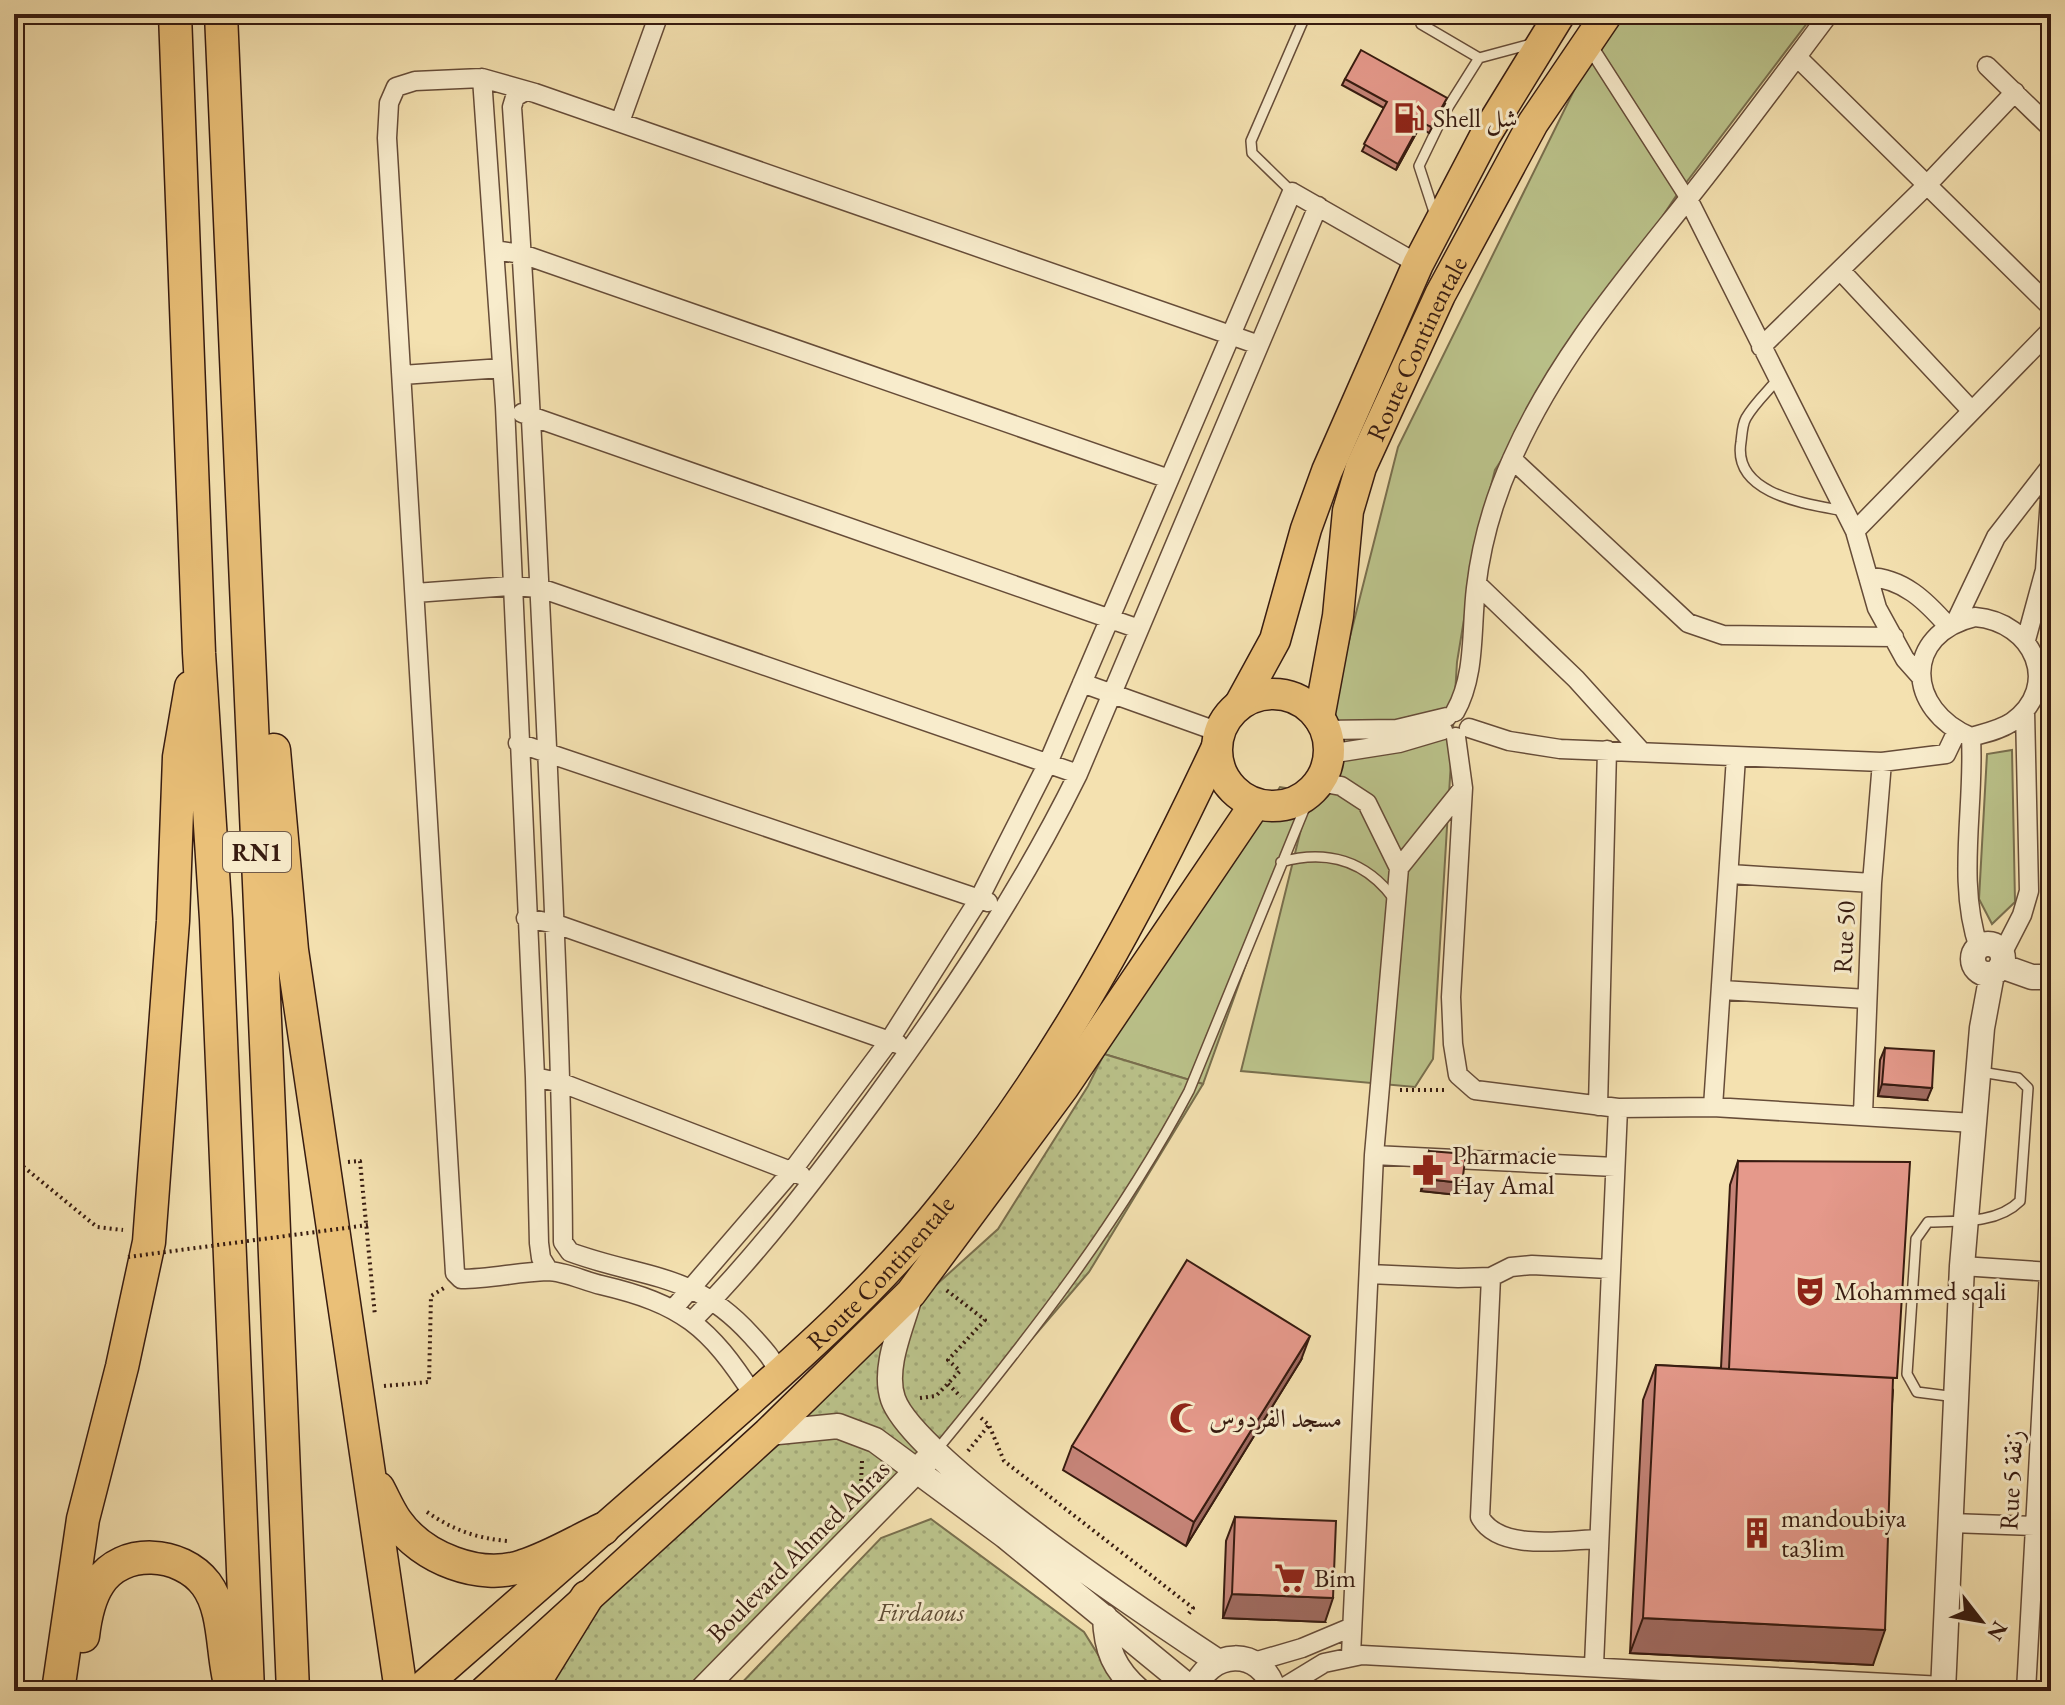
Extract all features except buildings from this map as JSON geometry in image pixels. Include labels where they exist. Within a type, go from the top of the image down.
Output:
[{"type":"highway","name":"RN1","points":[[175,14],[199,653],[217,949],[248,1691]]},
{"type":"highway","name":"RN1","points":[[221,14],[251,613],[260,946],[293,1691]]},
{"type":"highway","points":[[251,613],[272,729],[292,950],[401,1691]]},
{"type":"highway","points":[[58,1691],[83,1519],[122,1367],[149,1242],[173,921],[179,757],[185,711],[199,653]]},
{"type":"highway","points":[[370,1474],[397,1522],[415,1541],[438,1557],[467,1567],[493,1571],[522,1567],[603,1529]]},
{"type":"highway","points":[[77,1691],[84,1628],[99,1582],[119,1565],[157,1558],[192,1571],[211,1594],[232,1691]]},
{"type":"highway","points":[[529,1691],[587,1597]]},
{"type":"main road","name":"Route Continentale","points":[[1240,704],[1275,640],[1306,529],[1327,471],[1418,264],[1438,223],[1560,14]]},
{"type":"main road","name":"Route Continentale","points":[[1321,755],[1348,511],[1361,467],[1440,295],[1533,123],[1607,14]]},
{"type":"main road","points":[[1265,695],[1291,697],[1307,705],[1321,755],[1285,805],[1255,804],[1239,796],[1226,783],[1218,767],[1218,740],[1240,704],[1265,695]]},
{"type":"main road","name":"Route Continentale","points":[[418,1691],[779,1375],[905,1250],[990,1143],[1072,1025],[1162,863],[1218,740]]},
{"type":"main road","name":"Route Continentale","points":[[485,1691],[768,1433],[918,1284],[1063,1088],[1255,804]]},
{"type":"street","points":[[620,122],[659,14]]},
{"type":"street","points":[[1829,14],[1583,334],[1557,372],[1498,493],[1477,584],[1470,674],[1454,725],[1463,788],[1451,997],[1453,1044],[1458,1075],[1475,1090],[1618,1108],[1713,1107],[1974,1123]]},
{"type":"street","points":[[1588,43],[1688,199],[1855,531],[1877,608],[1905,659],[1921,677],[1932,708],[1964,734],[1974,782],[1968,891],[1971,923],[1994,960],[2032,977],[2051,977]]},
{"type":"street","points":[[1797,57],[2051,307]]},
{"type":"street","points":[[1987,66],[2051,128]]},
{"type":"street","points":[[482,78],[505,406],[535,1077],[539,1243],[541,1258],[549,1271]]},
{"type":"street","points":[[754,1396],[723,1352],[692,1321],[674,1308],[640,1293],[549,1271],[461,1279],[454,1264],[387,138],[389,103],[396,87],[415,81],[482,78],[620,122],[1259,345]]},
{"type":"street","points":[[524,92],[515,97],[512,107],[556,924],[562,1083],[563,1242],[570,1252],[663,1276],[713,1300],[761,1346],[779,1375]]},
{"type":"street","points":[[1761,347],[1926,186],[2015,92]]},
{"type":"street","points":[[674,1308],[792,1171],[889,1041],[979,899],[1048,763],[1292,192],[1418,264]]},
{"type":"street","points":[[692,1321],[815,1180],[911,1049],[1006,908],[1078,774],[1318,206]]},
{"type":"street","points":[[494,250],[522,254],[1169,479]]},
{"type":"street","points":[[1840,270],[1970,409]]},
{"type":"street","points":[[1855,531],[1970,409],[2051,330]]},
{"type":"street","points":[[402,375],[502,368]]},
{"type":"street","points":[[505,406],[1139,629]]},
{"type":"street","points":[[1512,459],[1688,623],[1723,635],[1894,637]]},
{"type":"street","points":[[1921,677],[1923,660],[1930,644],[1952,624],[1996,537],[2051,466]]},
{"type":"street","points":[[2026,640],[2045,570],[2051,484]]},
{"type":"street","points":[[1868,577],[1887,577],[1909,588],[1952,624]]},
{"type":"street","points":[[1477,584],[1576,679],[1642,752]]},
{"type":"street","points":[[415,593],[511,586],[540,588],[1078,774]]},
{"type":"street","points":[[768,1433],[816,1426],[851,1429],[875,1440],[915,1473],[1005,1536],[1194,1691],[1199,1679],[1217,1661],[1242,1658],[1254,1662],[1264,1670],[1276,1691],[1324,1663],[1351,1655],[1594,1665],[1943,1688],[1962,1266],[1978,1071],[1994,960],[2022,915],[2029,891],[2025,711],[2037,676],[2034,657],[2026,640],[2012,626],[1994,618],[1975,617],[1952,624]]},
{"type":"street","points":[[1082,683],[1218,740]]},
{"type":"street","points":[[1351,1655],[1374,1155],[1399,868],[1367,803],[1341,786],[1321,755],[1399,743],[1454,725],[1538,746],[1882,762],[1946,754],[1964,734],[2003,727],[2025,711]]},
{"type":"street","points":[[518,743],[547,750],[1006,908]]},
{"type":"street","points":[[1598,1106],[1607,750]]},
{"type":"street","points":[[1713,1107],[1736,757]]},
{"type":"street","name":"Rue 50","points":[[1863,1114],[1872,883],[1882,762]]},
{"type":"street","points":[[1399,868],[1463,788]]},
{"type":"street","points":[[1730,874],[1872,883]]},
{"type":"street","points":[[526,918],[556,924],[911,1049]]},
{"type":"street","points":[[1722,990],[1867,999]]},
{"type":"street","points":[[535,1077],[562,1083],[815,1180]]},
{"type":"street","points":[[1594,1665],[1618,1108]]},
{"type":"street","points":[[1374,1155],[1615,1167]]},
{"type":"street","points":[[549,1271],[570,1252]]},
{"type":"street","points":[[1369,1274],[1491,1277],[1522,1266],[1609,1269]]},
{"type":"street","points":[[1962,1266],[2050,1272]]},
{"type":"street","name":"Rue 5 زنقة","points":[[2026,1691],[2034,1526],[2047,1395],[2050,1272]]},
{"type":"street","points":[[1491,1277],[1480,1517],[1493,1531],[1521,1540],[1598,1539]]},
{"type":"street","points":[[918,1284],[893,1358],[893,1398],[900,1413],[954,1469],[1043,1538],[1217,1661]]},
{"type":"street","name":"Boulevard Ahmed Ahras","points":[[701,1691],[936,1451]]},
{"type":"street","points":[[1951,1523],[2034,1526]]},
{"type":"street","points":[[1105,1617],[1110,1656],[1123,1677],[1139,1691]]},
{"type":"street","points":[[1254,1662],[1302,1648],[1352,1627]]},
{"type":"lane","points":[[1292,192],[1252,153],[1251,141],[1306,14]]},
{"type":"lane","points":[[1421,24],[1479,58]]},
{"type":"lane","points":[[1438,223],[1419,166],[1445,112],[1479,58],[1542,42]]},
{"type":"lane","points":[[1778,379],[1744,420],[1739,451],[1748,472],[1767,490],[1795,502],[1845,511]]},
{"type":"lane","points":[[936,1451],[1074,1275],[1173,1121],[1194,1080],[1321,755]]},
{"type":"lane","points":[[1281,862],[1318,855],[1345,861],[1370,873],[1396,900]]},
{"type":"lane","points":[[1956,1397],[1917,1392],[1907,1374],[1916,1239],[1928,1222],[1966,1221],[2008,1213],[2020,1201],[2028,1088],[2018,1078],[1978,1071]]},
{"type":"path","points":[[1378,1090],[1475,1090]]},
{"type":"path","points":[[14,1159],[97,1227],[127,1230]]},
{"type":"path","points":[[127,1244],[128,1257],[368,1225],[360,1161]]},
{"type":"path","points":[[357,1391],[429,1382],[431,1296],[461,1279]]},
{"type":"path","points":[[915,1397],[930,1398],[960,1371],[948,1360],[985,1320],[918,1284]]},
{"type":"path","points":[[948,1384],[989,1425],[994,1444],[1018,1475],[1193,1608],[1175,1633]]},
{"type":"green space","points":[[1626,14],[1814,14],[1676,196],[1495,470],[1476,546],[1457,662],[1433,1059],[1415,1087],[1241,1071],[1307,805],[1273,889],[1203,1084],[1104,1054],[1280,787],[1292,789],[1313,783],[1398,447],[1588,62]]},
{"type":"green space","points":[[2012,750],[2015,902],[1992,924],[1979,899],[1987,754]]},
{"type":"green space","points":[[1104,1054],[1203,1084],[1089,1272],[936,1451],[701,1691],[528,1691],[575,1611],[998,1229],[1088,1086]]},
{"type":"green space","name":"Firdaous","points":[[931,1519],[1084,1632],[1107,1669],[1129,1691],[734,1691],[881,1538]]},
{"type":"place","name":"Shell شل","points":[[1409,118]]},
{"type":"place","name":"Pharmacie Hay Amal","points":[[1428,1170]]},
{"type":"place","name":"Mohammed sqali","points":[[1810,1291]]},
{"type":"place","name":"مسجد الفردوس","points":[[1185,1418]]},
{"type":"place","name":"mandoubiya ta3lim","points":[[1757,1533]]},
{"type":"place","name":"Bim","points":[[1290,1578]]}]
